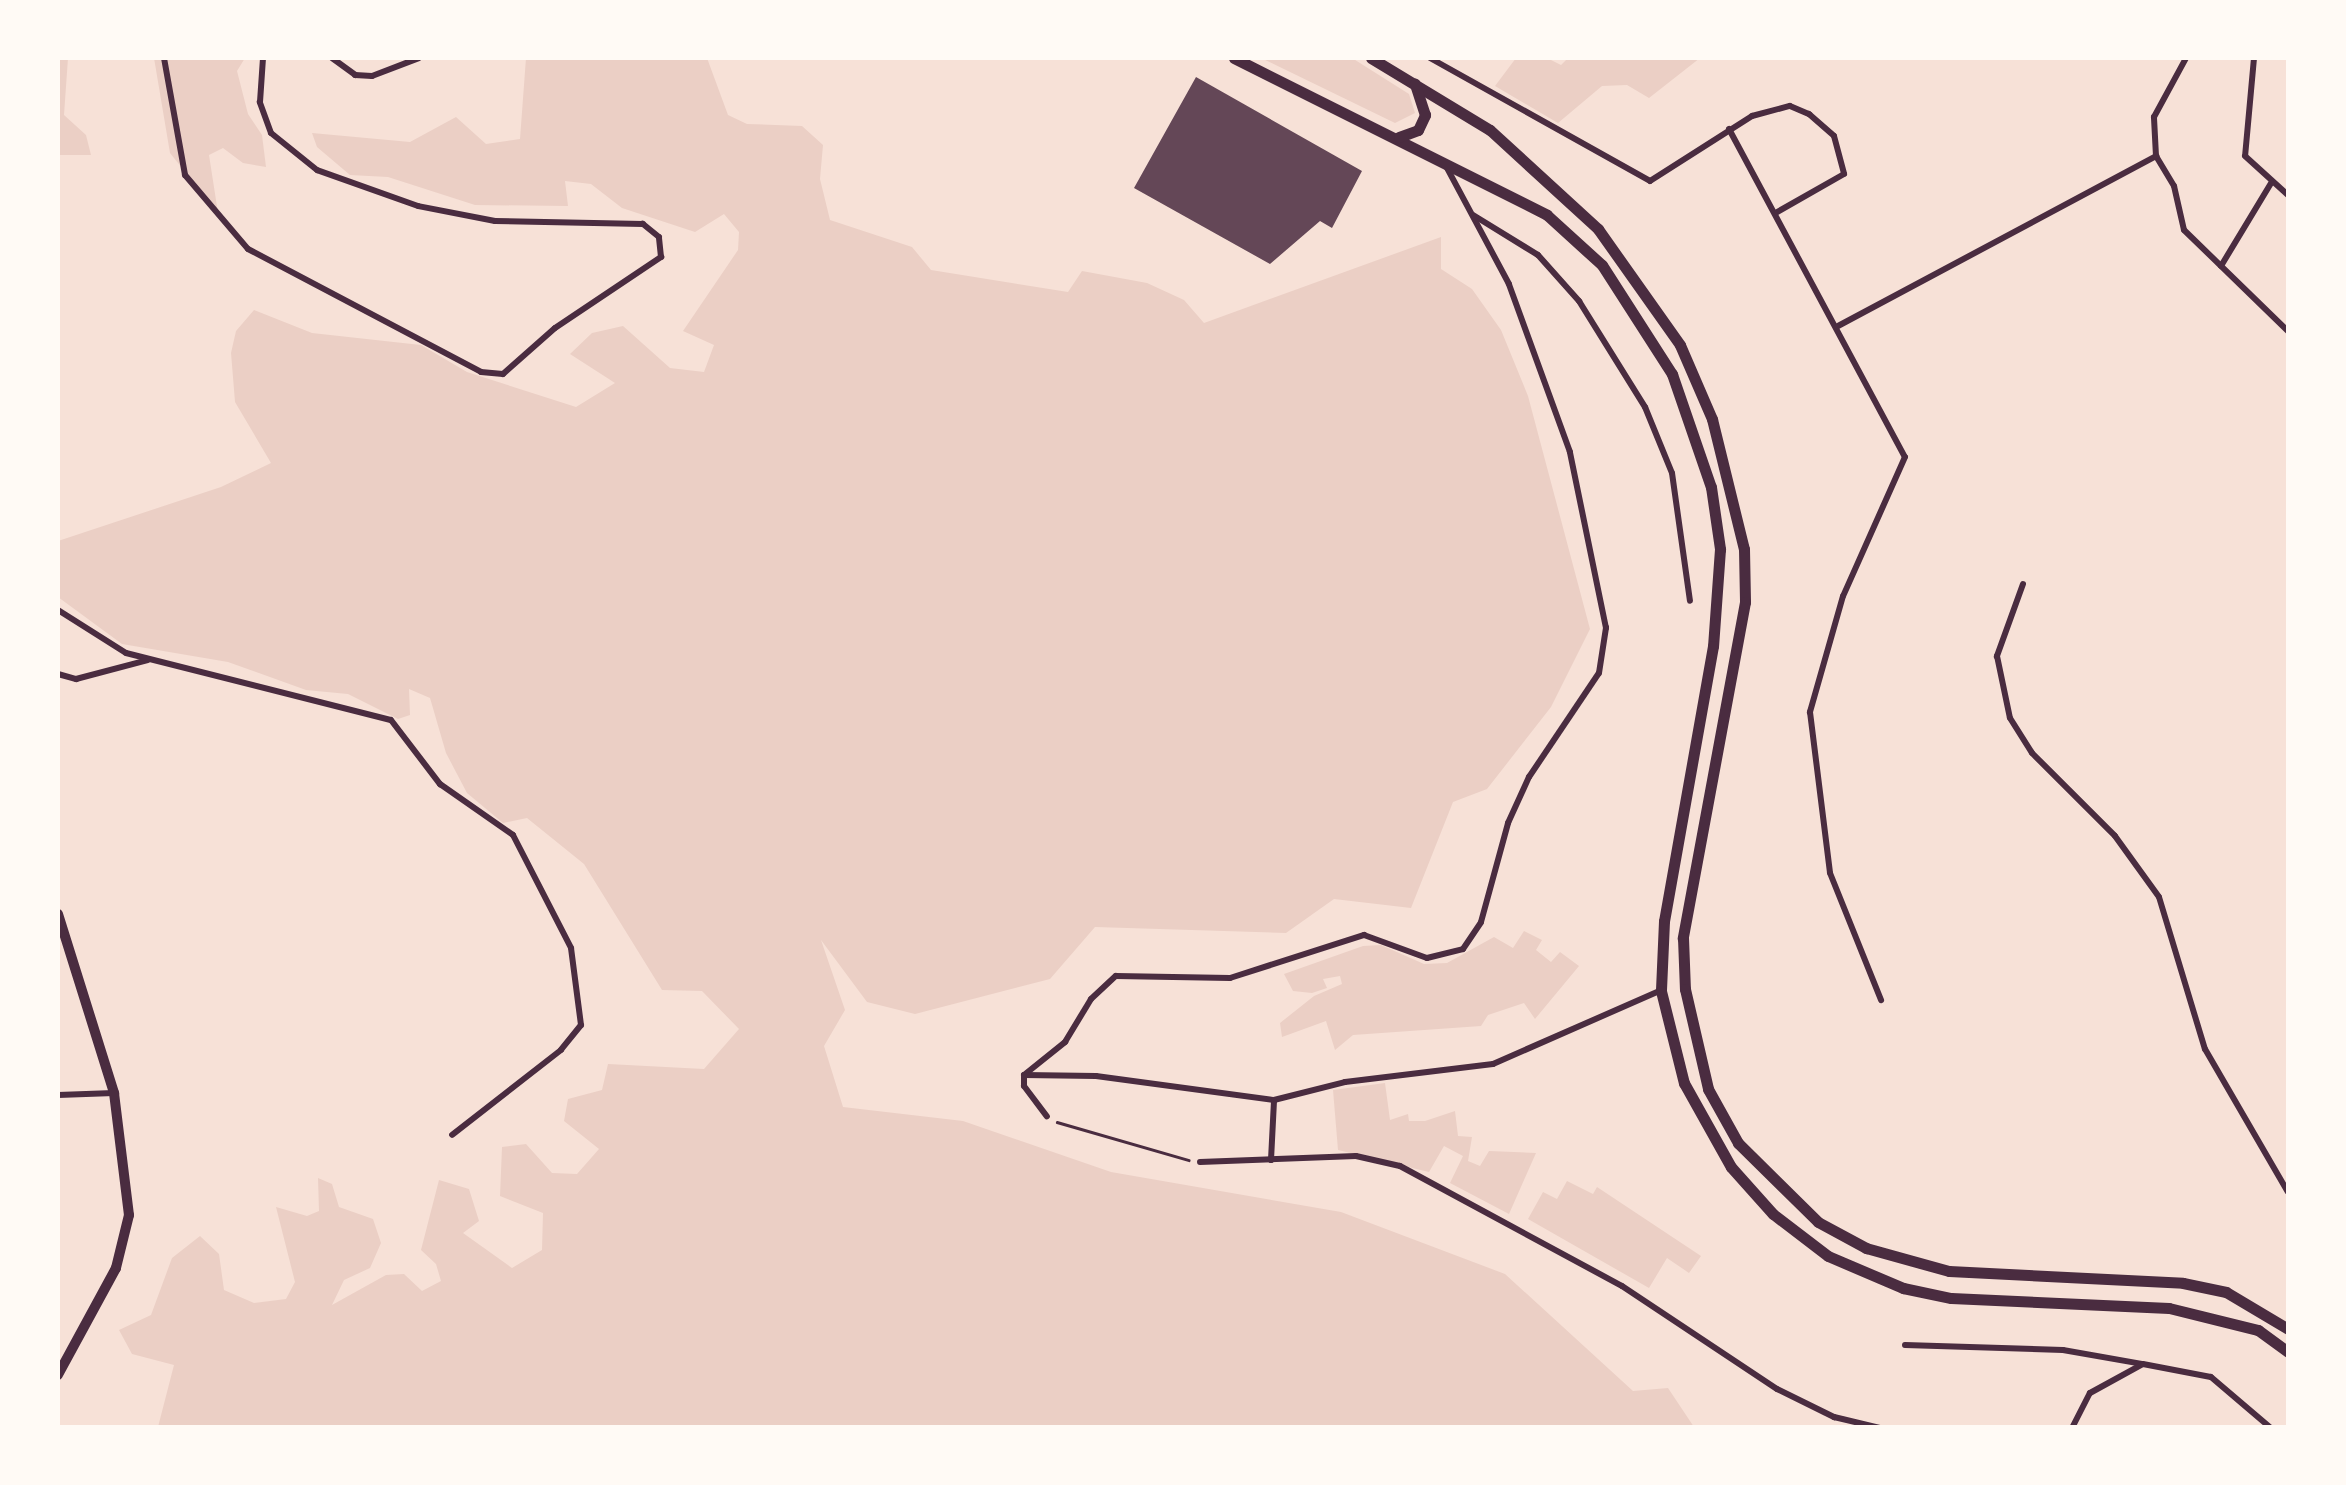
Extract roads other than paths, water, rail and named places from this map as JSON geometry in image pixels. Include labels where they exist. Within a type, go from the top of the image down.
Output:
[{"type":"highway","points":[[1234,58],[1444,159],[1547,216],[1602,265],[1672,374],[1712,487],[1720,549],[1713,646],[1664,921],[1660,990],[1684,1083],[1703,1126],[1773,1214],[1828,1256],[1903,1288],[1952,1298],[2208,1314],[2258,1330],[2288,1352]]},
{"type":"highway","points":[[1371,58],[1490,130],[1598,229],[1680,345],[1712,419],[1744,550],[1746,602],[1683,938],[1685,989],[1708,1089],[1738,1143],[1818,1222],[1866,1248],[1950,1272],[2183,1284],[2226,1292],[2288,1329]]},
{"type":"highway","points":[[1397,138],[1422,124],[1424,104],[1415,84]]},
{"type":"main road","points":[[58,914],[114,1094],[129,1214],[116,1268],[58,1374]]},
{"type":"street","points":[[164,58],[185,176],[248,249],[481,372],[504,374],[566,320],[661,257],[659,237],[644,224],[495,221],[418,206],[317,170],[272,132],[260,102],[263,58]]},
{"type":"street","points":[[332,58],[355,74],[372,76],[418,58]]},
{"type":"street","points":[[1430,58],[1636,178],[1664,177],[1729,129],[1790,106],[1834,136],[1844,174],[1776,212]]},
{"type":"street","points":[[2186,58],[2154,116],[2156,156],[2174,186],[2184,230],[2288,331]]},
{"type":"street","points":[[2254,58],[2245,156],[2288,194]]},
{"type":"street","points":[[1729,129],[1905,457],[1843,596],[1810,712],[1830,873],[1881,1000]]},
{"type":"street","points":[[1838,326],[2156,156]]},
{"type":"street","points":[[1024,1075],[1064,1042],[1091,999],[1116,976],[1230,978],[1364,936],[1443,958],[1474,937],[1508,823],[1530,776],[1599,672],[1606,628],[1553,398],[1509,284],[1444,159]]},
{"type":"street","points":[[2222,266],[2271,182]]},
{"type":"street","points":[[1472,214],[1538,255],[1579,301],[1645,407],[1672,473],[1690,601]]},
{"type":"street","points":[[2023,584],[1997,656],[2010,718],[2032,754],[2114,836],[2160,897],[2205,1049],[2288,1192]]},
{"type":"street","points":[[58,610],[126,654],[392,720],[440,784],[512,836],[528,856],[571,948],[581,1025],[561,1050],[452,1135]]},
{"type":"street","points":[[58,674],[76,679],[150,660]]},
{"type":"street","points":[[1024,1075],[1096,1076],[1274,1100],[1345,1082],[1492,1064],[1660,990]]},
{"type":"street","points":[[1024,1075],[1024,1086],[1046,1116]]},
{"type":"street","points":[[58,1095],[114,1094]]},
{"type":"street","points":[[1271,1160],[1274,1100]]},
{"type":"street","points":[[1200,1162],[1356,1156],[1400,1166],[1622,1286],[1777,1389],[1834,1418],[1880,1428]]},
{"type":"street","points":[[1905,1345],[2063,1350],[2211,1377],[2271,1428]]},
{"type":"street","points":[[2072,1428],[2090,1393],[2143,1364]]}]
